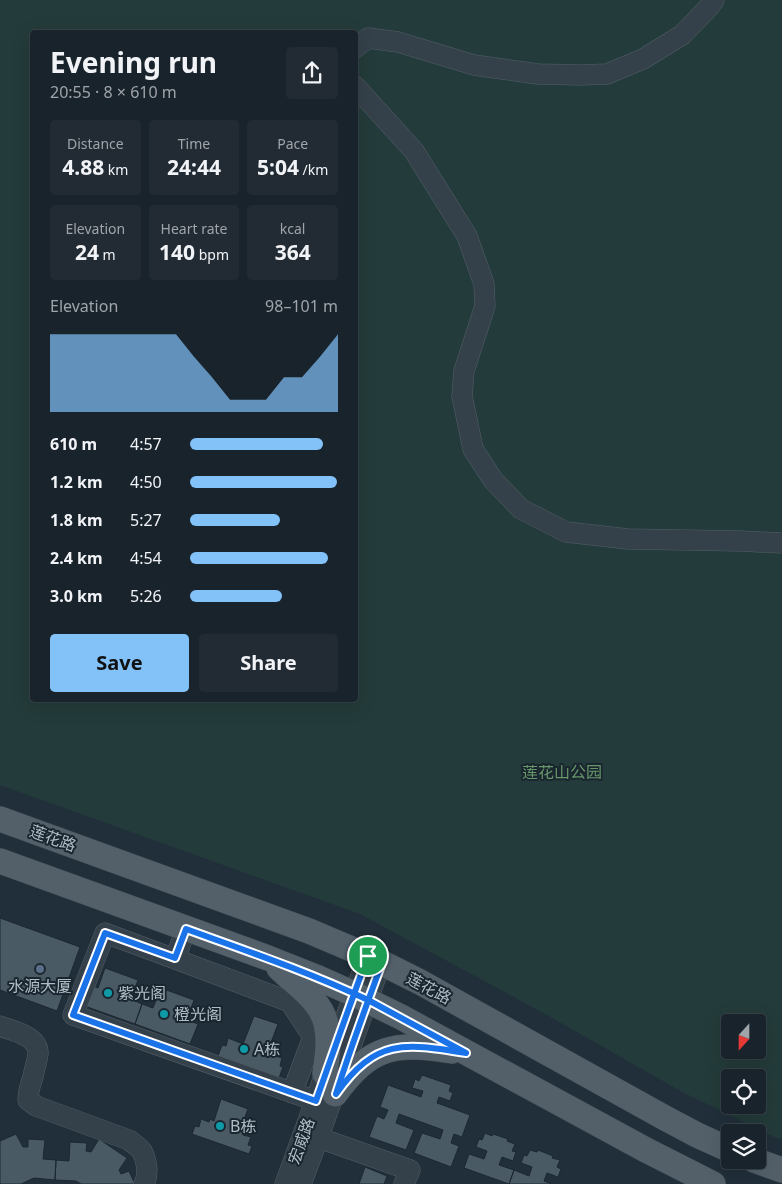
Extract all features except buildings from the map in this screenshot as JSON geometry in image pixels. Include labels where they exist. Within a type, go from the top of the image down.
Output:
[{"type":"main road","name":"莲花路","points":[[0,819],[309,931],[375,960],[420,982],[665,1118],[721,1146]]},
{"type":"main road","points":[[0,861],[316,976],[361,997],[713,1184]]},
{"type":"main road","points":[[268,958],[304,990],[323,1014],[328,1037],[325,1090],[346,1080],[356,1069],[379,1052],[394,1048],[410,1046],[430,1047],[466,1053]]},
{"type":"main road","points":[[766,1164],[782,1170]]},
{"type":"street","points":[[358,46],[368,38],[398,42],[474,65],[538,74],[607,74],[643,59],[682,35],[714,0]]},
{"type":"street","points":[[358,89],[414,151],[467,236],[484,284],[485,306],[464,370],[462,396],[472,449],[493,480],[521,509],[566,532],[628,539],[782,543]]},
{"type":"street","points":[[175,958],[186,929]]},
{"type":"street","points":[[292,1092],[313,1037],[290,1002],[105,933],[73,1015],[292,1092],[325,1090]]},
{"type":"street","name":"宏威路","points":[[301,1184],[311,1136],[325,1090],[375,960]]},
{"type":"street","points":[[0,1026],[26,1035],[34,1042],[38,1053],[28,1091],[28,1100],[36,1106],[129,1140],[141,1149],[147,1166],[144,1184]]},
{"type":"street","points":[[311,1136],[410,1170],[404,1184]]},
{"type":"street","name":"宏威路","points":[[285,1184],[311,1136]]},
{"type":"green space","name":"莲花山公园","points":[[0,0],[782,0],[782,1139],[766,1133],[766,1124],[747,1124],[727,1114],[766,1114],[766,1069],[721,1069],[721,1111],[682,1092],[547,1015],[360,914],[0,785]]},
{"type":"place","name":"水源大厦","points":[[40,969]]},
{"type":"place","name":"紫光阁","points":[[108,993]]},
{"type":"place","name":"橙光阁","points":[[164,1014]]},
{"type":"place","name":"A栋","points":[[244,1049]]},
{"type":"place","name":"B栋","points":[[220,1126]]},
{"type":"route","points":[[368,956],[354,994],[325,1074],[316,1101],[73,1015],[105,933],[175,958],[186,929],[316,976],[354,994],[368,1000],[466,1053],[410,1046],[379,1052],[356,1069],[336,1094],[354,1038],[368,1000],[382,963],[368,956]]}]
